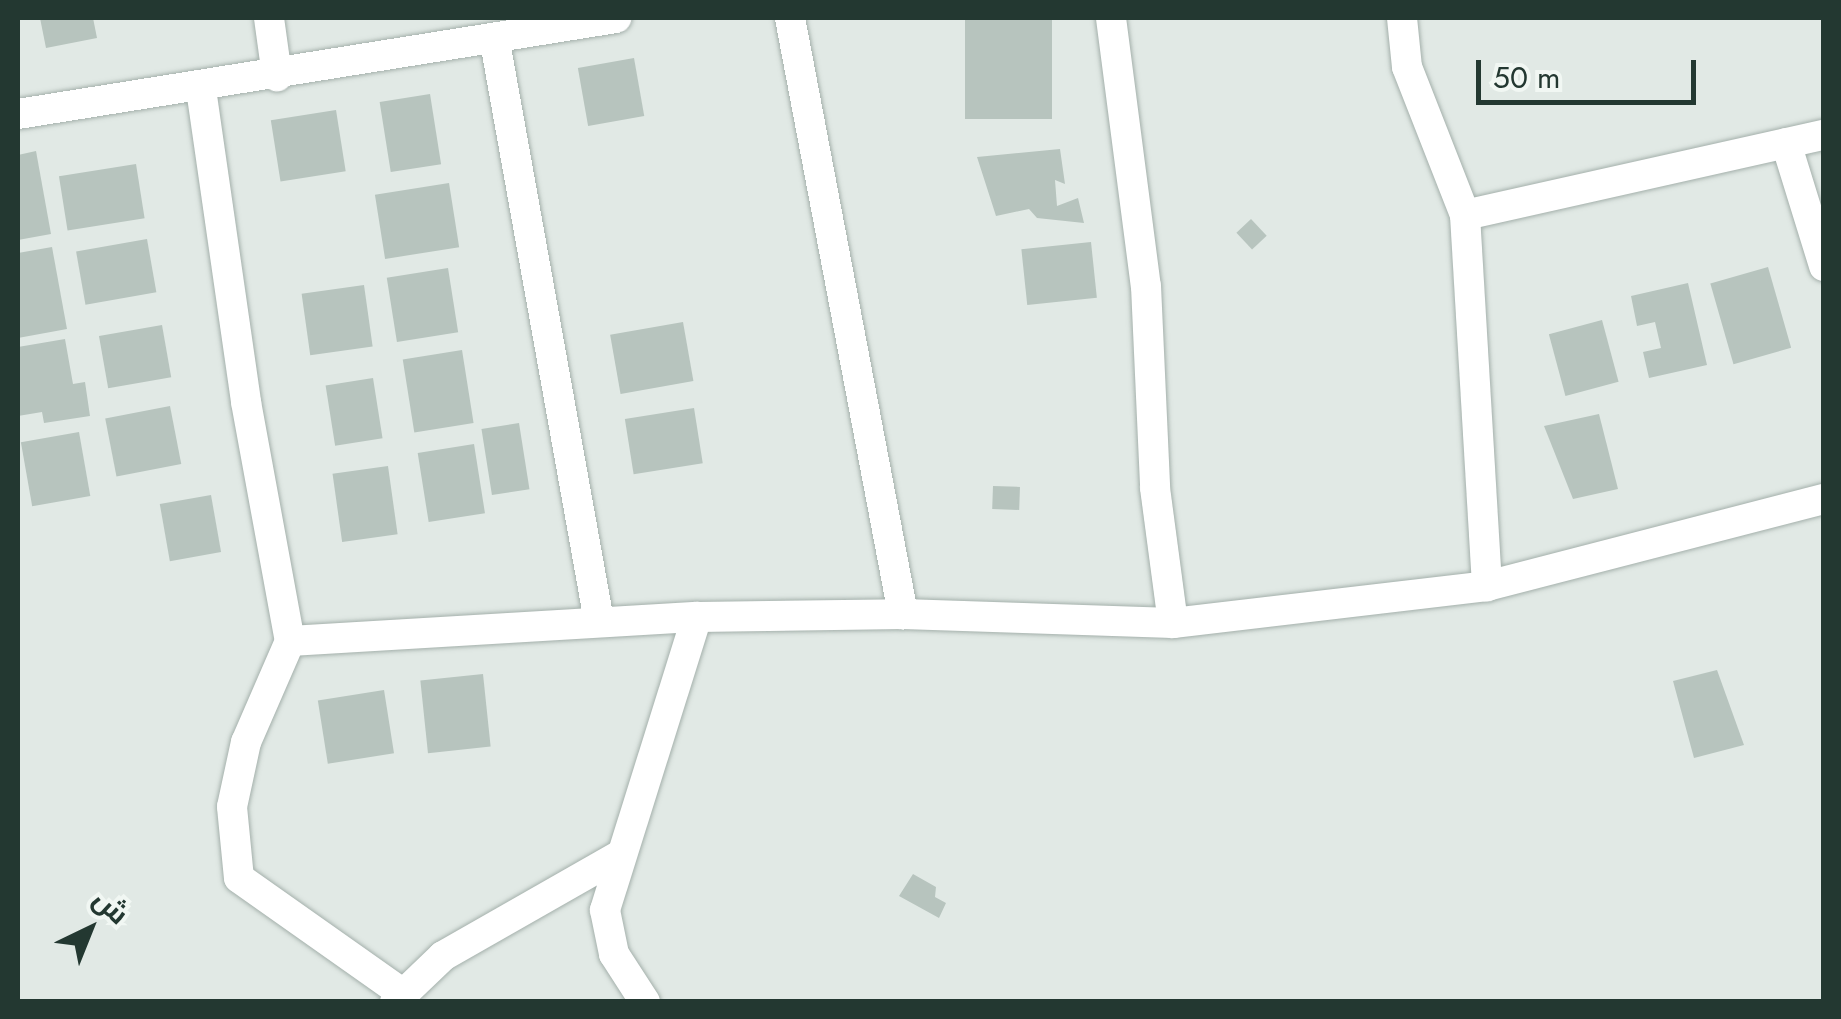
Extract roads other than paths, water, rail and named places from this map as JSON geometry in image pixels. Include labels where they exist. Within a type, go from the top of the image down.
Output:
[{"type":"street","points":[[269,18],[278,76]]},
{"type":"street","points":[[18,114],[495,42],[616,18]]},
{"type":"street","points":[[790,18],[903,614]]},
{"type":"street","points":[[1111,18],[1146,286],[1155,488],[1172,623]]},
{"type":"street","points":[[1402,18],[1407,66],[1466,215],[1487,586]]},
{"type":"street","points":[[495,42],[599,621]]},
{"type":"street","points":[[201,89],[246,402],[290,640],[243,758],[232,807],[239,878],[399,998],[443,956],[618,856]]},
{"type":"street","points":[[1466,215],[1824,135]]},
{"type":"street","points":[[1786,143],[1824,266]]},
{"type":"street","points":[[290,640],[599,621],[903,614],[1172,623],[1487,586],[1824,499]]},
{"type":"street","points":[[645,1002],[614,954],[605,910],[618,856],[697,618]]}]
